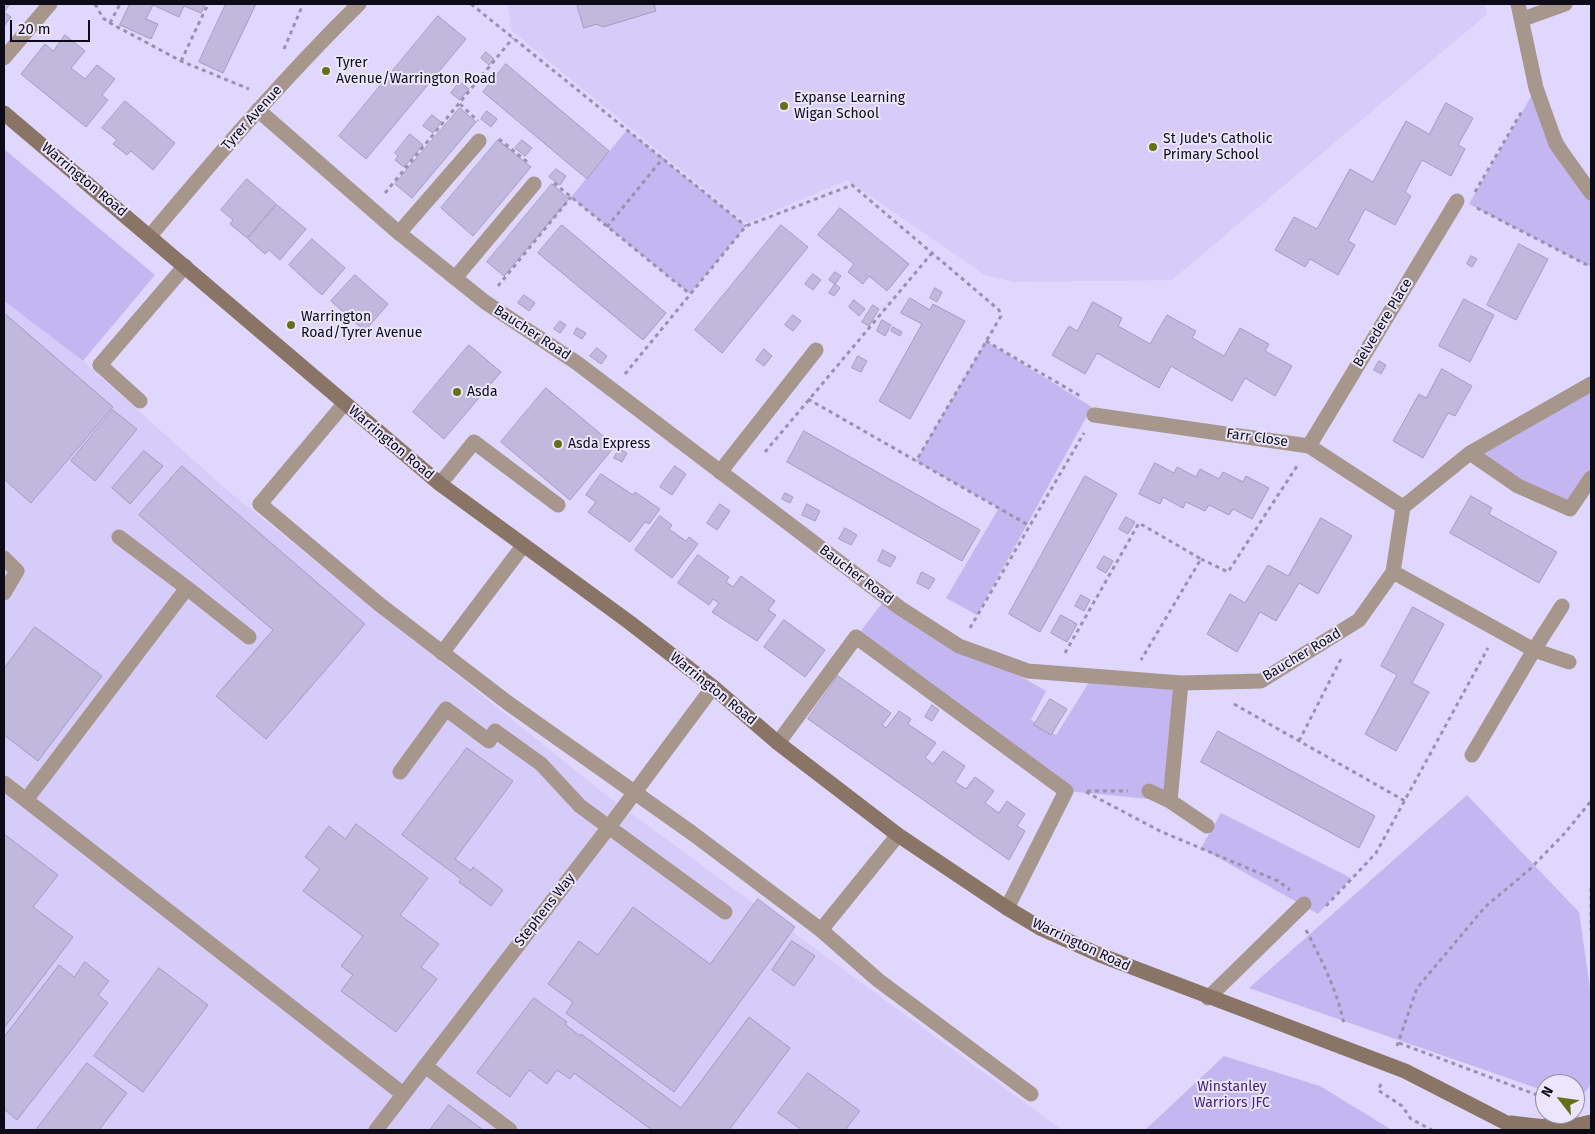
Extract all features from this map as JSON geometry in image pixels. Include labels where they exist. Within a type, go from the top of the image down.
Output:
[{"type":"main road","name":"Warrington Road","points":[[4,113],[440,484],[629,622],[713,687],[778,743],[898,835],[1007,908],[1042,929],[1100,956],[1405,1071],[1515,1127],[1572,1127],[1591,1122]]},
{"type":"street","points":[[4,58],[50,4]]},
{"type":"street","name":"Tyrer Avenue","points":[[150,236],[258,110],[316,46],[359,4]]},
{"type":"street","points":[[1518,4],[1523,19],[1536,88],[1556,144],[1591,193]]},
{"type":"street","points":[[1523,19],[1565,4]]},
{"type":"street","name":"Baucher Road","points":[[258,110],[399,233],[485,302],[576,363],[900,608],[959,646],[1028,671],[1181,683],[1261,681],[1359,620],[1393,572],[1403,507]]},
{"type":"street","points":[[399,233],[479,140]]},
{"type":"street","points":[[455,278],[535,176]]},
{"type":"street","name":"Belvedere Place","points":[[1309,446],[1463,202]]},
{"type":"street","points":[[140,401],[100,366],[185,266]]},
{"type":"street","points":[[720,472],[816,350]]},
{"type":"street","points":[[1403,507],[1470,453],[1591,384]]},
{"type":"street","points":[[344,404],[260,504],[379,604],[508,704],[635,792],[821,930],[878,980],[1031,1094]]},
{"type":"street","name":"Farr Close","points":[[1094,415],[1309,446],[1403,507]]},
{"type":"street","points":[[440,484],[474,442],[558,505]]},
{"type":"street","points":[[1470,453],[1518,486],[1570,509],[1591,478]]},
{"type":"street","points":[[119,536],[249,637]]},
{"type":"street","points":[[442,652],[523,546]]},
{"type":"street","points":[[4,558],[17,571],[4,593]]},
{"type":"street","points":[[1393,572],[1534,650],[1569,662]]},
{"type":"street","points":[[26,800],[187,588]]},
{"type":"street","points":[[1472,755],[1562,606]]},
{"type":"street","points":[[778,743],[856,637],[1066,792],[1007,908]]},
{"type":"street","points":[[1170,801],[1181,683]]},
{"type":"street","name":"Stephens Way","points":[[376,1130],[609,827],[713,687]]},
{"type":"street","points":[[400,772],[446,709],[489,741],[495,731],[541,764],[580,806],[725,912]]},
{"type":"street","points":[[4,783],[403,1094]]},
{"type":"street","points":[[1149,791],[1170,801],[1207,826]]},
{"type":"street","points":[[821,930],[898,835]]},
{"type":"street","points":[[1208,998],[1304,904]]},
{"type":"street","points":[[425,1066],[510,1130]]},
{"type":"path","points":[[95,4],[103,18],[110,23],[181,61],[248,88],[258,110]]},
{"type":"path","points":[[110,23],[120,4]]},
{"type":"path","points":[[181,61],[208,4]]},
{"type":"path","points":[[471,4],[746,226]]},
{"type":"path","points":[[372,208],[513,38]]},
{"type":"path","points":[[1536,88],[1463,202],[1591,267]]},
{"type":"path","points":[[460,104],[481,123]]},
{"type":"path","points":[[494,135],[535,176]]},
{"type":"path","points":[[607,227],[663,158]]},
{"type":"path","points":[[549,180],[690,294]]},
{"type":"path","points":[[612,390],[746,226],[852,185],[999,310],[1001,316],[916,461]]},
{"type":"path","points":[[485,302],[571,197]]},
{"type":"path","points":[[762,456],[932,253]]},
{"type":"path","points":[[959,646],[1094,415],[1091,403],[986,341]]},
{"type":"path","points":[[809,399],[1030,526]]},
{"type":"path","points":[[1053,673],[1139,523],[1201,559],[1228,572],[1309,446]]},
{"type":"path","points":[[1130,679],[1201,559]]},
{"type":"path","points":[[1344,1024],[1340,1006],[1324,965],[1304,928],[1376,853],[1435,742],[1498,630]]},
{"type":"path","points":[[1299,741],[1344,653]]},
{"type":"path","points":[[1232,703],[1405,801]]},
{"type":"path","points":[[1149,791],[1085,792],[1160,831],[1278,880],[1316,917]]},
{"type":"path","points":[[1535,1094],[1399,1043],[1417,988],[1485,907],[1530,869],[1565,833],[1591,801]]},
{"type":"path","points":[[1591,888],[1591,930]]},
{"type":"path","points":[[1378,1090],[1402,1106],[1411,1119],[1432,1130]]},
{"type":"shaded area","points":[[507,4],[1484,4],[1487,14],[1172,280],[1014,282],[985,275],[847,180],[746,223],[512,31]]},
{"type":"shaded area","points":[[4,301],[83,361],[227,490],[606,795],[1062,1130],[4,1130]]},
{"type":"green space","points":[[1536,88],[1591,191],[1591,267],[1469,204]]},
{"type":"green space","points":[[627,130],[746,226],[690,294],[571,197]]},
{"type":"green space","points":[[4,149],[155,275],[83,361],[4,301]]},
{"type":"green space","points":[[986,341],[1092,407],[977,615],[946,598],[999,508],[916,461]]},
{"type":"green space","points":[[1591,384],[1591,478],[1570,509],[1470,453]]},
{"type":"green space","points":[[886,598],[1046,691],[1031,720],[1056,735],[1093,676],[1181,683],[1170,801],[1066,791],[856,637]]},
{"type":"green space","points":[[1467,795],[1579,912],[1591,995],[1591,1085],[1585,1092],[1585,1074],[1535,1074],[1535,1088],[1249,988]]},
{"type":"green space","points":[[1221,813],[1351,878],[1318,914],[1201,848]]},
{"type":"green space","name":"Winstanley Warriors JFC","points":[[1224,1056],[1320,1086],[1392,1130],[1145,1130]]},
{"type":"building","points":[[4,4],[10,4],[4,12]]},
{"type":"building","points":[[130,4],[205,4],[201,13],[184,6],[179,17],[153,5],[146,19],[158,24],[151,39],[120,25]]},
{"type":"building","points":[[226,4],[256,4],[223,73],[199,62]]},
{"type":"building","points":[[577,4],[654,4],[656,11],[603,27],[597,24],[584,28]]},
{"type":"building","points":[[4,12],[11,17],[4,26]]},
{"type":"building","points":[[438,16],[466,39],[366,159],[339,136]]},
{"type":"building","points":[[65,35],[85,51],[71,68],[85,79],[97,65],[115,79],[102,95],[108,100],[86,127],[21,74],[45,44],[53,51]]},
{"type":"building","points":[[486,52],[494,59],[489,65],[481,58]]},
{"type":"building","points":[[506,64],[609,151],[587,179],[483,92]]},
{"type":"building","points":[[460,82],[469,89],[460,100],[451,93]]},
{"type":"building","points":[[125,101],[175,143],[153,170],[131,151],[127,155],[113,144],[117,140],[102,128]]},
{"type":"building","points":[[1446,103],[1473,118],[1458,145],[1465,149],[1451,176],[1422,160],[1405,192],[1411,196],[1395,225],[1365,209],[1348,241],[1355,245],[1338,275],[1310,259],[1305,267],[1275,250],[1294,217],[1317,229],[1350,169],[1373,182],[1406,121],[1429,134]]},
{"type":"building","points":[[460,108],[476,122],[412,198],[395,184]]},
{"type":"building","points":[[487,111],[497,119],[491,127],[481,119]]},
{"type":"building","points":[[432,115],[441,122],[433,133],[423,126]]},
{"type":"building","points":[[410,134],[423,145],[404,167],[395,160],[398,156],[395,153]]},
{"type":"building","points":[[498,140],[531,167],[473,236],[441,208]]},
{"type":"building","points":[[522,140],[532,148],[525,156],[515,148]]},
{"type":"building","points":[[556,169],[566,176],[560,185],[549,177]]},
{"type":"building","points":[[247,179],[276,204],[247,238],[230,224],[233,220],[221,210]]},
{"type":"building","points":[[552,184],[569,199],[504,276],[487,262]]},
{"type":"building","points":[[277,205],[306,229],[280,260],[269,250],[265,254],[248,239]]},
{"type":"building","points":[[840,208],[909,264],[887,291],[869,276],[863,284],[848,272],[854,264],[818,235]]},
{"type":"building","points":[[562,225],[666,313],[643,340],[538,253]]},
{"type":"building","points":[[781,225],[808,247],[722,353],[695,330]]},
{"type":"building","points":[[312,239],[345,268],[322,295],[289,265]]},
{"type":"building","points":[[1519,244],[1548,259],[1516,320],[1487,305]]},
{"type":"building","points":[[1471,256],[1477,259],[1472,267],[1467,264]]},
{"type":"building","points":[[835,272],[841,276],[835,284],[829,280]]},
{"type":"building","points":[[813,274],[821,280],[813,290],[805,284]]},
{"type":"building","points":[[355,275],[388,304],[365,331],[331,301]]},
{"type":"building","points":[[835,284],[840,288],[834,296],[829,293]]},
{"type":"building","points":[[935,288],[942,292],[937,302],[930,298]]},
{"type":"building","points":[[524,295],[535,303],[529,311],[518,303]]},
{"type":"building","points":[[910,298],[930,310],[933,304],[965,321],[910,419],[879,401],[922,324],[901,313]]},
{"type":"building","points":[[1464,299],[1494,315],[1470,362],[1439,346]]},
{"type":"building","points":[[854,300],[865,309],[859,316],[849,307]]},
{"type":"building","points":[[1093,302],[1122,318],[1118,326],[1150,344],[1167,315],[1196,331],[1192,338],[1224,356],[1240,328],[1269,344],[1265,351],[1292,366],[1275,396],[1245,378],[1232,401],[1171,366],[1159,388],[1097,353],[1085,374],[1052,355],[1069,326],[1077,331]]},
{"type":"building","points":[[873,305],[879,309],[869,326],[862,322]]},
{"type":"building","points":[[4,313],[113,407],[31,503],[4,479]]},
{"type":"building","points":[[793,315],[801,321],[793,331],[785,325]]},
{"type":"building","points":[[882,320],[891,325],[885,336],[877,331]]},
{"type":"building","points":[[560,321],[566,325],[560,333],[554,329]]},
{"type":"building","points":[[893,327],[902,332],[900,336],[891,331]]},
{"type":"building","points":[[577,328],[586,333],[582,339],[574,334]]},
{"type":"building","name":"Asda","points":[[469,345],[501,372],[444,439],[413,412]]},
{"type":"building","points":[[597,348],[607,356],[601,364],[590,356]]},
{"type":"building","points":[[764,349],[772,356],[764,366],[756,360]]},
{"type":"building","points":[[858,356],[867,361],[861,372],[852,368]]},
{"type":"building","points":[[1379,361],[1386,365],[1381,374],[1374,370]]},
{"type":"building","points":[[1442,369],[1472,386],[1455,416],[1448,413],[1423,458],[1393,441],[1419,394],[1426,398]]},
{"type":"building","name":"Asda Express","points":[[546,388],[615,446],[570,500],[501,442]]},
{"type":"building","points":[[113,410],[137,429],[95,481],[71,461]]},
{"type":"building","points":[[804,431],[980,530],[962,561],[787,462]]},
{"type":"building","points":[[619,449],[627,453],[622,462],[614,458]]},
{"type":"building","points":[[144,451],[163,466],[130,504],[112,488]]},
{"type":"building","points":[[1155,463],[1174,473],[1177,467],[1196,477],[1200,469],[1219,479],[1223,472],[1243,482],[1246,476],[1269,488],[1252,519],[1233,509],[1229,515],[1209,505],[1205,511],[1186,502],[1183,508],[1163,497],[1160,504],[1139,494]]},
{"type":"building","points":[[182,466],[365,624],[266,739],[216,696],[273,630],[139,515]]},
{"type":"building","points":[[675,466],[686,474],[672,495],[660,487]]},
{"type":"building","points":[[601,474],[633,495],[635,492],[660,509],[649,524],[645,522],[630,542],[588,512],[596,502],[586,495]]},
{"type":"building","points":[[1085,476],[1117,494],[1040,632],[1009,614]]},
{"type":"building","points":[[785,493],[793,497],[790,503],[782,499]]},
{"type":"building","points":[[1471,496],[1492,508],[1489,514],[1557,552],[1539,583],[1450,533]]},
{"type":"building","points":[[720,504],[730,511],[717,530],[707,523]]},
{"type":"building","points":[[807,504],[820,511],[815,521],[802,515]]},
{"type":"building","points":[[660,516],[672,525],[669,529],[686,541],[689,537],[698,544],[672,578],[635,550]]},
{"type":"building","points":[[1126,517],[1135,522],[1128,534],[1119,529]]},
{"type":"building","points":[[1321,518],[1352,536],[1318,594],[1299,583],[1276,621],[1260,612],[1237,652],[1207,634],[1230,594],[1245,603],[1268,565],[1288,576]]},
{"type":"building","points":[[845,528],[857,535],[851,545],[839,539]]},
{"type":"building","points":[[883,550],[896,557],[890,567],[878,561]]},
{"type":"building","points":[[698,555],[729,577],[726,582],[733,587],[741,576],[775,601],[768,610],[776,615],[757,641],[712,612],[719,603],[713,599],[709,605],[678,583]]},
{"type":"building","points":[[1104,556],[1113,561],[1106,573],[1097,568]]},
{"type":"building","points":[[922,572],[935,579],[929,589],[917,583]]},
{"type":"building","points":[[1081,595],[1090,600],[1084,611],[1075,606]]},
{"type":"building","points":[[1413,607],[1444,624],[1412,683],[1429,692],[1396,751],[1365,734],[1397,675],[1381,666]]},
{"type":"building","points":[[1061,615],[1077,624],[1067,642],[1051,633]]},
{"type":"building","points":[[784,620],[825,650],[805,677],[764,647]]},
{"type":"building","points":[[35,627],[102,676],[38,761],[4,735],[4,669]]},
{"type":"building","points":[[838,676],[891,713],[882,725],[886,728],[899,711],[911,719],[908,724],[936,743],[925,758],[933,764],[943,751],[965,766],[955,782],[966,789],[975,777],[994,791],[985,803],[999,813],[1007,801],[1025,814],[1017,826],[1025,831],[1009,860],[808,719]]},
{"type":"building","points":[[1050,699],[1067,709],[1051,735],[1034,725]]},
{"type":"building","points":[[932,705],[939,710],[932,721],[925,717]]},
{"type":"building","points":[[1218,731],[1375,816],[1359,848],[1201,762]]},
{"type":"building","points":[[467,748],[513,781],[455,859],[471,871],[473,867],[503,890],[491,906],[459,882],[461,879],[402,835]]},
{"type":"building","points":[[356,824],[428,878],[400,915],[439,944],[421,967],[437,979],[396,1032],[341,991],[353,975],[341,966],[363,936],[303,891],[320,869],[305,857],[329,826],[345,839]]},
{"type":"building","points":[[4,834],[58,875],[33,907],[73,937],[4,1028]]},
{"type":"building","points":[[758,899],[795,927],[674,1092],[566,1013],[573,1002],[548,984],[579,941],[598,955],[633,907],[710,964]]},
{"type":"building","points":[[792,941],[815,956],[794,986],[772,970]]},
{"type":"building","points":[[85,962],[109,981],[98,995],[108,1003],[17,1120],[4,1109],[4,1037],[59,965],[74,977]]},
{"type":"building","points":[[159,968],[208,1005],[143,1092],[94,1056]]},
{"type":"building","points":[[534,998],[567,1022],[565,1024],[580,1036],[581,1034],[681,1108],[749,1017],[790,1048],[729,1130],[652,1130],[574,1073],[570,1079],[557,1070],[547,1084],[529,1070],[510,1097],[477,1073]]},
{"type":"building","points":[[87,1063],[127,1093],[99,1130],[36,1130]]},
{"type":"building","points":[[808,1073],[860,1111],[845,1130],[802,1130],[778,1113]]},
{"type":"building","points":[[449,1105],[483,1130],[430,1130]]},
{"type":"place","name":"Tyrer Avenue/Warrington Road","points":[[326,71]]},
{"type":"place","name":"Expanse Learning Wigan School","points":[[784,106]]},
{"type":"place","name":"St Jude's Catholic Primary School","points":[[1153,147]]},
{"type":"place","name":"Warrington Road/Tyrer Avenue","points":[[291,325]]},
{"type":"place","name":"Asda","points":[[457,392]]},
{"type":"place","name":"Asda Express","points":[[558,444]]}]
